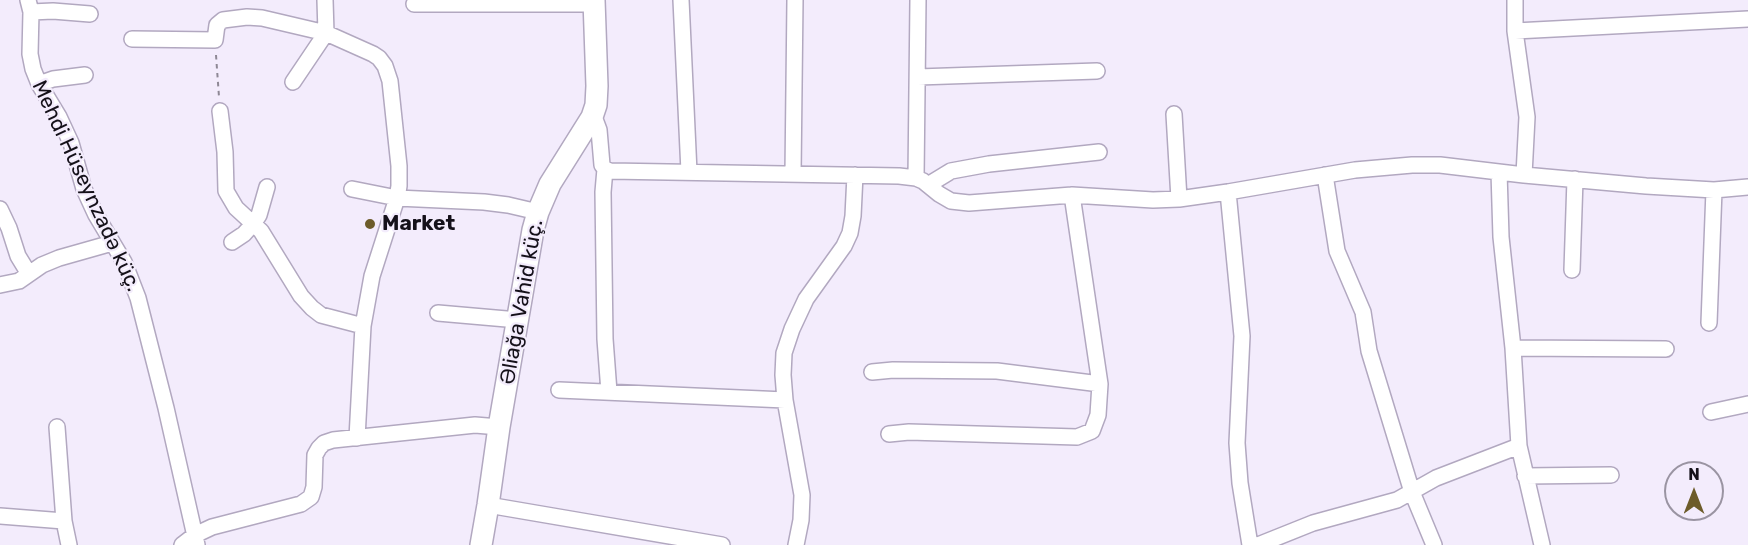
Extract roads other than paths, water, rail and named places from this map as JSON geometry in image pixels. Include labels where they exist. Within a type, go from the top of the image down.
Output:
[{"type":"street","points":[[293,82],[326,33],[325,0]]},
{"type":"street","points":[[681,0],[689,172]]},
{"type":"street","points":[[793,174],[795,0]]},
{"type":"street","points":[[918,0],[922,182]]},
{"type":"street","points":[[1515,0],[1515,31],[1527,117],[1524,175]]},
{"type":"street","points":[[414,4],[594,2]]},
{"type":"street","name":"Əliağa Vahid küç.","points":[[481,545],[533,230],[550,184],[592,117],[596,105],[594,2]]},
{"type":"street","points":[[30,6],[53,11],[90,14]]},
{"type":"street","name":"Mehdi Hüseynzadə küç.","points":[[30,6],[30,54],[33,69],[71,143],[84,189],[96,215],[130,273],[138,298],[196,540]]},
{"type":"street","points":[[132,39],[215,40],[217,26],[223,20],[262,18],[326,33],[373,54],[385,66],[390,81],[399,186],[372,276],[363,326],[357,438]]},
{"type":"street","points":[[1515,31],[1748,19]]},
{"type":"street","points":[[918,76],[1097,71]]},
{"type":"street","points":[[39,84],[53,79],[86,75]]},
{"type":"street","points":[[220,111],[225,152],[226,191],[236,208],[261,231],[301,296],[312,308],[321,315],[363,326]]},
{"type":"street","points":[[1174,114],[1179,199]]},
{"type":"street","points":[[592,117],[599,130],[601,160],[605,169],[603,192],[605,339],[609,392]]},
{"type":"street","points":[[922,182],[951,171],[989,164],[1099,152]]},
{"type":"street","points":[[605,169],[899,176],[922,182],[951,201],[969,203],[1072,195],[1153,200],[1179,199],[1325,174],[1412,165],[1440,165],[1524,175],[1714,190],[1748,187]]},
{"type":"street","points":[[1499,172],[1501,237],[1513,348],[1519,446],[1542,545]]},
{"type":"street","points":[[1325,174],[1337,251],[1363,312],[1369,351],[1412,492],[1434,545]]},
{"type":"street","points":[[796,545],[801,520],[802,495],[785,400],[784,353],[806,299],[844,246],[850,233],[854,216],[855,175]]},
{"type":"street","points":[[1572,270],[1575,179]]},
{"type":"street","points":[[232,242],[254,224],[267,187]]},
{"type":"street","points":[[352,189],[397,198],[484,202],[538,212]]},
{"type":"street","points":[[1709,323],[1714,190]]},
{"type":"street","points":[[1228,192],[1242,336],[1237,443],[1240,483],[1250,545]]},
{"type":"street","points":[[889,434],[909,432],[1077,437],[1092,431],[1098,416],[1100,384],[1072,195]]},
{"type":"street","points":[[0,209],[18,256],[29,274]]},
{"type":"street","points":[[0,285],[20,281],[42,265],[59,258],[112,243]]},
{"type":"street","points":[[438,313],[518,320]]},
{"type":"street","points":[[1513,348],[1666,349]]},
{"type":"street","points":[[872,372],[893,370],[997,371],[1100,384]]},
{"type":"street","points":[[559,390],[785,400]]},
{"type":"street","points":[[1711,412],[1748,405]]},
{"type":"street","points":[[182,545],[196,540],[212,527],[301,504],[311,496],[314,487],[315,455],[324,443],[333,440],[475,424],[499,427]]},
{"type":"street","points":[[57,427],[64,521],[69,545]]},
{"type":"street","points":[[1258,545],[1313,524],[1389,502],[1436,478],[1519,446]]},
{"type":"street","points":[[1525,476],[1611,475]]},
{"type":"street","points":[[488,505],[689,542],[722,545]]},
{"type":"street","points":[[0,516],[64,521]]},
{"type":"place","name":"Market","points":[[370,224]]}]
